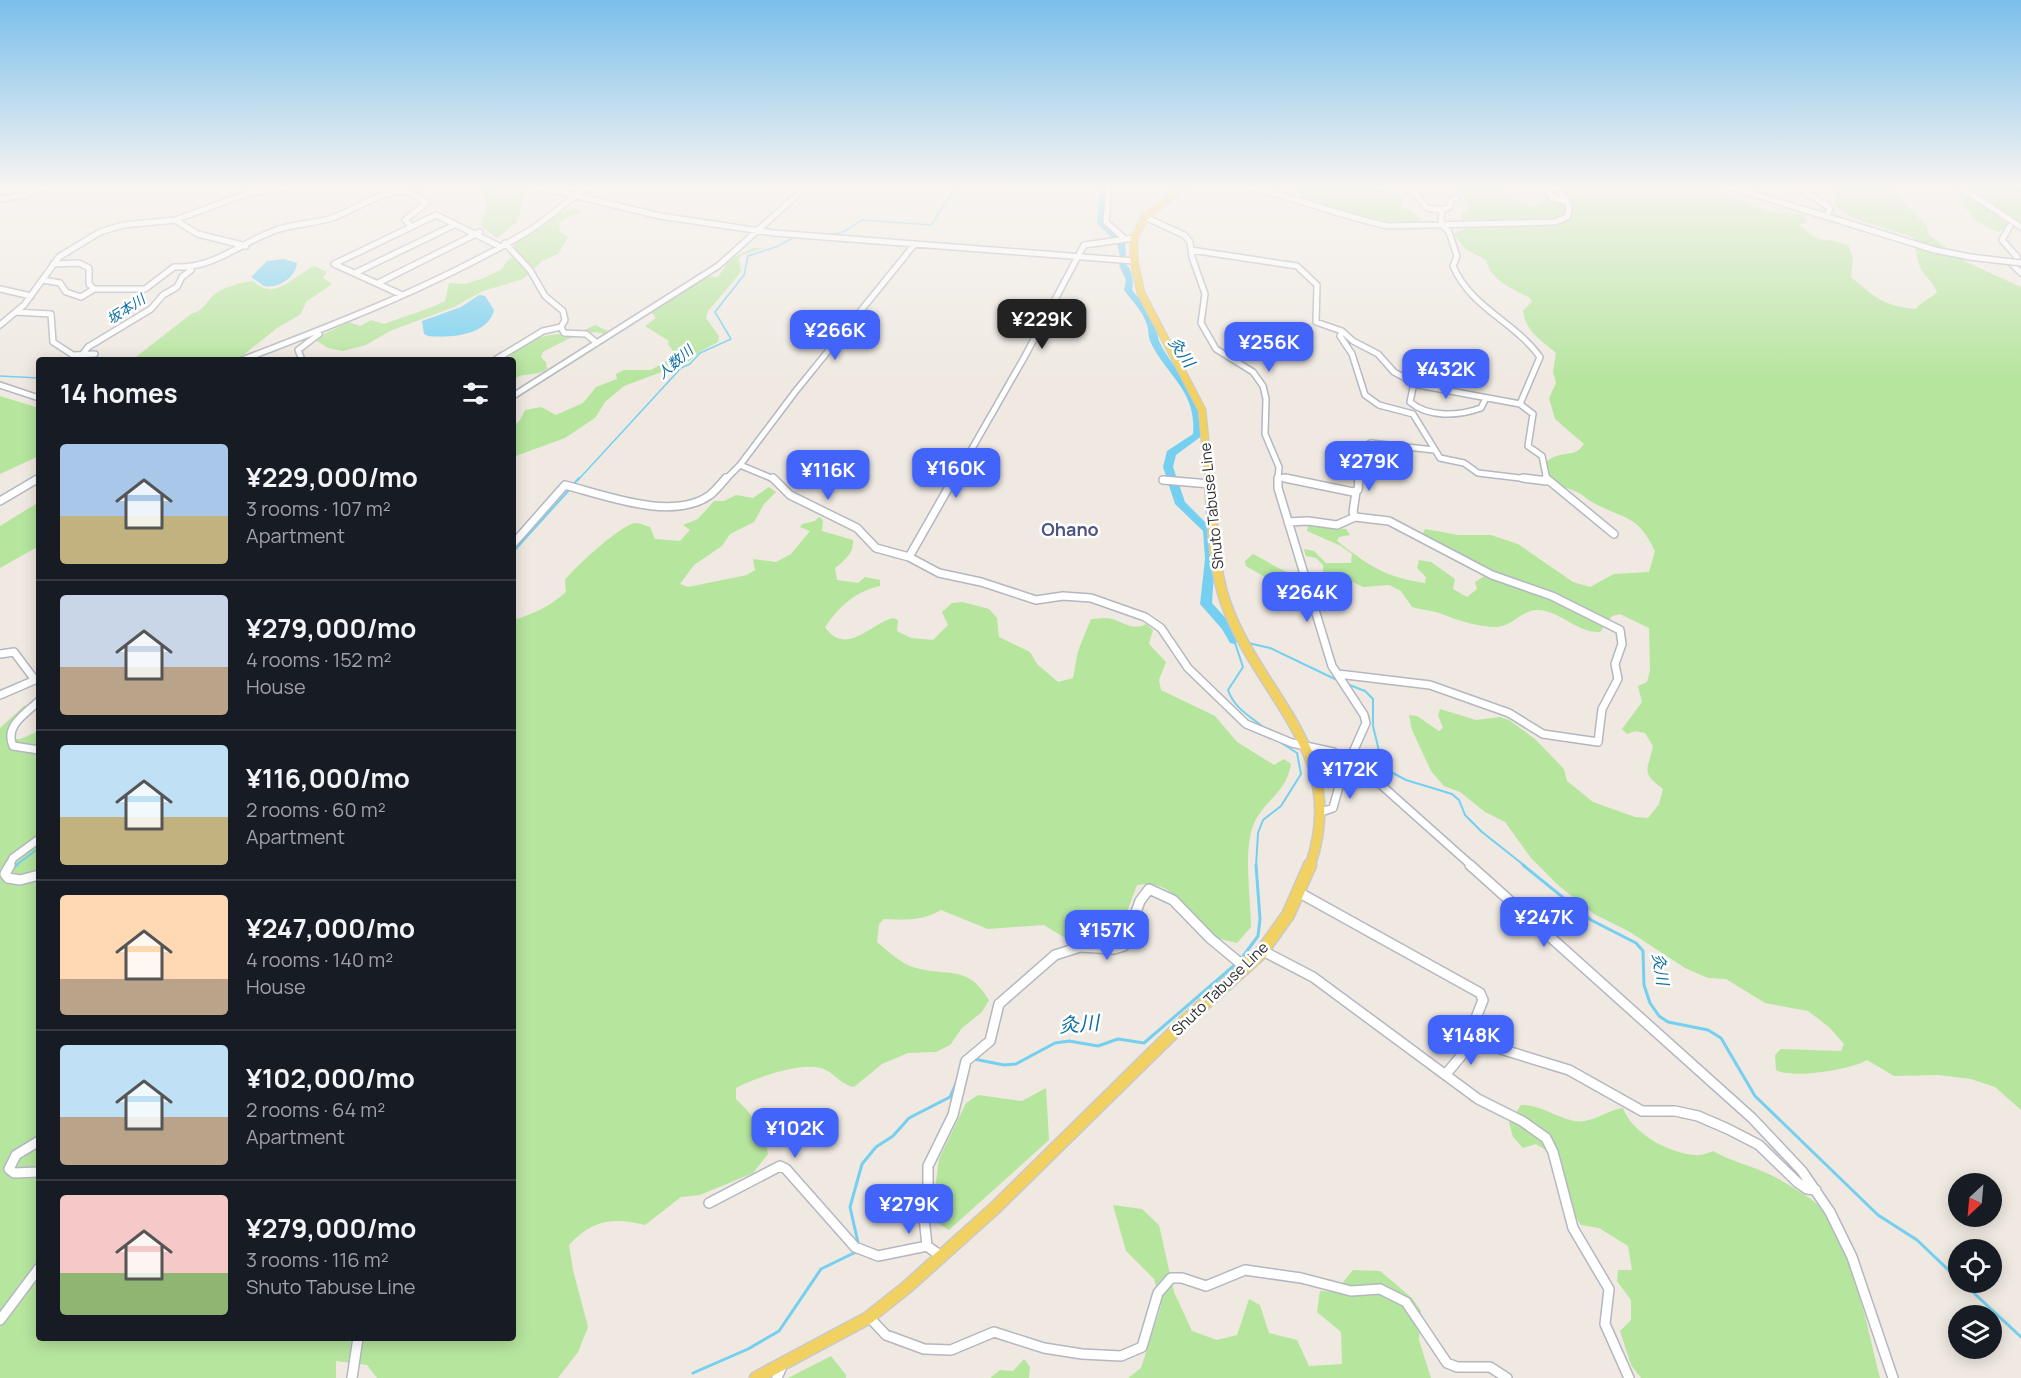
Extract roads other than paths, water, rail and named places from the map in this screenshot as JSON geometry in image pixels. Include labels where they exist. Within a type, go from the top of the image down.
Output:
[{"type":"main road","name":"Shuto Tabuse Line","points":[[756,1378],[869,1317],[941,1256],[1088,1121],[1241,964],[1263,951],[1278,931],[1298,892],[1318,837],[1321,812],[1316,778],[1304,746],[1245,642],[1226,603],[1219,579],[1204,422],[1199,402],[1141,293],[1134,251]]},
{"type":"street","points":[[0,325],[31,296],[53,264],[67,251]]},
{"type":"street","points":[[82,355],[88,347],[151,309],[163,295],[177,287],[182,276],[195,267],[237,251]]},
{"type":"street","points":[[360,251],[334,264],[400,294]]},
{"type":"street","points":[[355,273],[400,251]]},
{"type":"street","points":[[378,283],[441,251]]},
{"type":"street","points":[[250,357],[336,324],[446,275],[489,251]]},
{"type":"street","points":[[513,251],[530,270],[545,296],[563,310],[565,320],[561,327]]},
{"type":"street","points":[[516,394],[718,266],[733,251]]},
{"type":"street","points":[[516,541],[565,485],[638,504],[666,507],[708,496],[740,465],[795,392],[909,251]]},
{"type":"street","points":[[1001,251],[1134,261]]},
{"type":"street","points":[[909,557],[1082,251]]},
{"type":"street","points":[[1191,251],[1205,294],[1200,318],[1207,333],[1216,349],[1253,372],[1263,386],[1266,402],[1265,434],[1280,467],[1278,488],[1325,638],[1328,657],[1366,723],[1333,808],[1321,812]]},
{"type":"street","points":[[1200,251],[1297,266],[1306,272],[1317,285],[1317,322],[1342,331],[1353,341],[1378,354],[1394,372],[1414,383],[1520,404],[1533,414],[1528,446],[1542,456],[1542,467],[1547,481]]},
{"type":"street","points":[[1455,251],[1457,256],[1454,269],[1463,285],[1485,310],[1510,324],[1540,357],[1541,360],[1533,368],[1531,381],[1520,404]]},
{"type":"street","points":[[1942,251],[2021,263]]},
{"type":"street","points":[[2011,251],[2016,257],[2012,264],[2021,273]]},
{"type":"street","points":[[53,264],[79,263],[90,268],[89,284],[94,288]]},
{"type":"street","points":[[43,280],[60,284],[66,292],[81,297],[94,288],[145,289],[174,267],[195,267]]},
{"type":"street","points":[[0,289],[31,296]]},
{"type":"street","points":[[16,312],[51,314],[53,342],[73,355],[95,354]]},
{"type":"street","points":[[300,357],[298,350],[336,324]]},
{"type":"street","points":[[561,327],[564,333],[586,334],[597,343]]},
{"type":"street","points":[[502,357],[517,350],[547,328],[561,327]]},
{"type":"street","points":[[1342,331],[1340,336],[1352,354],[1365,395],[1378,405],[1413,414],[1440,458],[1464,463],[1478,473],[1547,481],[1576,501],[1614,534]]},
{"type":"street","points":[[1414,383],[1410,402],[1419,410],[1467,413],[1481,408],[1486,398]]},
{"type":"street","points":[[0,385],[36,397]]},
{"type":"street","points":[[1355,516],[1353,512],[1359,448],[1371,443],[1434,450]]},
{"type":"street","points":[[740,465],[775,479],[790,495],[857,528],[876,548],[909,557],[939,573],[981,582],[1036,600],[1064,596],[1091,598],[1145,617],[1161,628],[1188,668],[1246,723],[1304,746],[1333,752],[1350,760],[1752,1118],[1788,1154],[1816,1190],[1858,1268],[1893,1378]]},
{"type":"street","points":[[1279,477],[1356,492]]},
{"type":"street","points":[[0,501],[36,480]]},
{"type":"street","points":[[1164,480],[1210,484]]},
{"type":"street","points":[[1288,522],[1337,525],[1355,516],[1389,521],[1492,575],[1552,596],[1620,630],[1622,644],[1615,664],[1618,679],[1609,692],[1600,716],[1598,742],[1543,734],[1509,712],[1430,685],[1340,679]]},
{"type":"street","points":[[0,654],[14,652],[36,678]]},
{"type":"street","points":[[0,695],[36,679]]},
{"type":"street","points":[[36,704],[11,728],[9,737],[10,743],[18,749],[36,750]]},
{"type":"street","points":[[36,841],[13,858],[5,874],[8,878],[20,880],[36,876]]},
{"type":"street","points":[[927,1246],[924,1217],[928,1204],[928,1166],[953,1115],[966,1065],[990,1041],[999,1004],[1055,955],[1080,947],[1114,949],[1124,946],[1132,930],[1137,907],[1149,889],[1157,889],[1169,897],[1241,964]]},
{"type":"street","points":[[1298,892],[1480,993],[1483,1000],[1461,1056],[1446,1074]]},
{"type":"street","points":[[1263,951],[1313,977],[1478,1099],[1522,1121],[1546,1138],[1553,1152],[1574,1228],[1610,1289],[1605,1324],[1629,1378]]},
{"type":"street","points":[[1467,1039],[1569,1070],[1642,1111],[1674,1111],[1698,1116],[1759,1145],[1797,1182],[1807,1189],[1816,1190]]},
{"type":"street","points":[[36,1142],[21,1149],[9,1162],[9,1169],[14,1173],[36,1172]]},
{"type":"street","points":[[709,1203],[780,1166],[786,1169],[858,1249],[878,1256],[927,1246],[941,1256]]},
{"type":"street","points":[[869,1317],[876,1330],[892,1340],[920,1348],[963,1347],[987,1333],[999,1332],[1046,1348],[1120,1356],[1134,1353],[1142,1347],[1161,1287],[1170,1279],[1178,1277],[1206,1286],[1245,1270],[1301,1278],[1351,1291],[1380,1289],[1394,1294],[1416,1314],[1447,1363],[1457,1367],[1490,1367],[1507,1378]]},
{"type":"street","points":[[0,1320],[36,1272]]},
{"type":"street","points":[[352,1378],[358,1341]]},
{"type":"street","points":[[777,1378],[783,1364]]},
{"type":"water","points":[[284,259],[297,263],[290,278],[280,284],[264,286],[251,277],[267,261]]},
{"type":"water","points":[[479,295],[485,296],[494,310],[484,325],[467,334],[457,336],[437,337],[424,334],[422,321],[461,307]]},
{"type":"waterway","name":"坂本川","points":[[226,257],[239,251]]},
{"type":"waterway","name":"人数川","points":[[578,480],[681,368],[690,364],[700,353],[731,339],[715,312],[744,275],[748,256],[763,251]]},
{"type":"waterway","name":"灸川","points":[[1123,265],[1130,280],[1128,290],[1146,313],[1152,326],[1154,341],[1185,385],[1197,409],[1198,435],[1171,453],[1168,467],[1180,504],[1208,530],[1210,559],[1206,604],[1226,626],[1234,640]]},
{"type":"waterway","name":"坂本川","points":[[0,376],[36,378]]},
{"type":"waterway","name":"人数川","points":[[573,485],[579,478]]},
{"type":"waterway","name":"人数川","points":[[516,549],[570,489]]},
{"type":"waterway","name":"灸川","points":[[1234,640],[1243,667],[1228,690],[1239,708],[1267,730]]},
{"type":"waterway","name":"灸川","points":[[1248,643],[1270,648],[1339,681]]},
{"type":"waterway","name":"灸川","points":[[1347,684],[1365,691],[1373,699],[1373,726],[1381,759],[1391,772],[1406,780],[1452,794],[1459,800],[1465,815],[1482,832],[1525,866]]},
{"type":"waterway","name":"灸川","points":[[1256,865],[1258,833],[1263,820],[1281,806],[1301,774],[1297,753],[1280,742]]},
{"type":"waterway","name":"人数川","points":[[15,866],[36,850]]},
{"type":"waterway","name":"灸川","points":[[1241,959],[1258,936],[1260,919],[1256,865]]},
{"type":"waterway","name":"灸川","points":[[1523,865],[1591,920],[1636,943],[1643,951],[1644,985],[1650,1003],[1659,1016],[1668,1022],[1708,1030],[1721,1038],[1755,1096],[1878,1215],[1917,1240],[1948,1270]]},
{"type":"waterway","name":"灸川","points":[[974,1059],[1004,1065],[1016,1064],[1055,1043],[1069,1041],[1098,1046],[1118,1039],[1144,1043],[1237,963]]},
{"type":"waterway","name":"灸川","points":[[859,1247],[850,1207],[862,1164],[876,1147],[893,1136],[909,1118],[950,1097],[957,1081]]},
{"type":"waterway","name":"灸川","points":[[693,1373],[748,1349],[779,1331],[821,1269],[856,1252]]},
{"type":"waterway","name":"灸川","points":[[1974,1293],[2021,1337]]},
{"type":"district","name":"Ohano","points":[[1070,530]]}]
